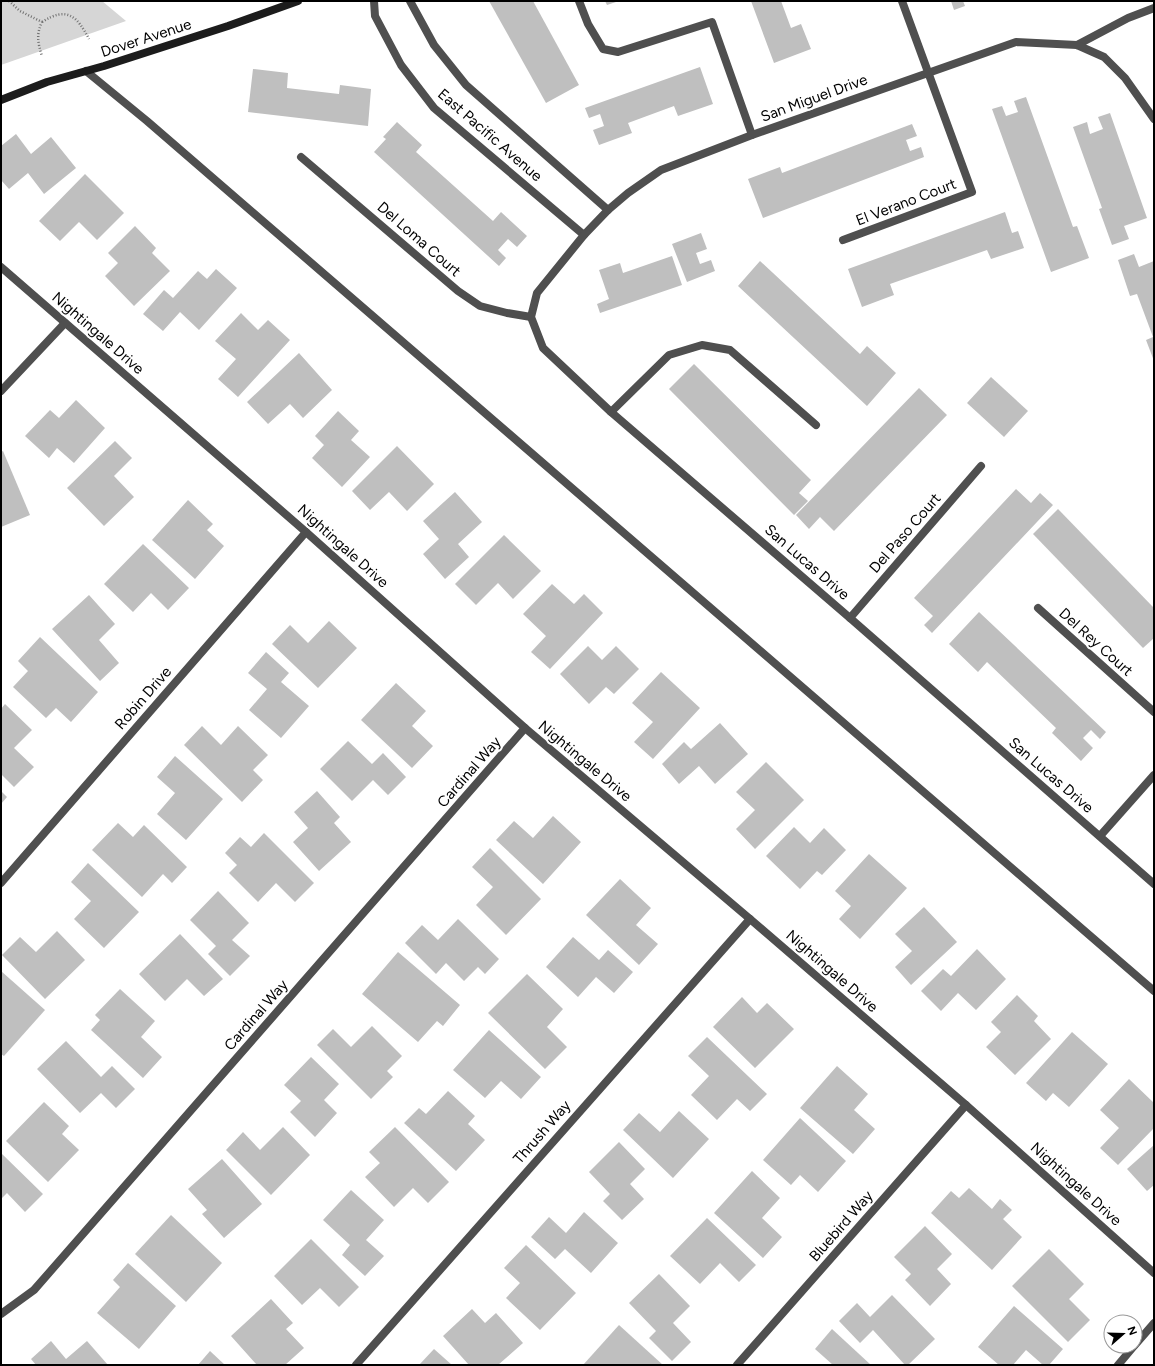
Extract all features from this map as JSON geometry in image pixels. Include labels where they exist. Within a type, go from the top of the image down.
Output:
[{"type":"main road","name":"Dover Avenue","points":[[1,100],[47,82],[228,26],[298,1]]},
{"type":"street","name":"East Pacific Avenue","points":[[374,1],[375,16],[401,65],[434,108],[584,235]]},
{"type":"street","name":"East Pacific Avenue","points":[[410,1],[434,45],[466,85],[608,210]]},
{"type":"street","points":[[579,1],[588,24],[603,49],[618,52],[712,22],[752,135]]},
{"type":"street","points":[[902,1],[928,73]]},
{"type":"street","points":[[1077,45],[1128,18],[1154,8]]},
{"type":"street","name":"San Miguel Drive","points":[[584,235],[608,210],[633,188],[661,170],[752,135],[1016,42],[1077,45]]},
{"type":"street","points":[[1077,45],[1104,57],[1125,78],[1154,119]]},
{"type":"street","points":[[86,71],[159,132],[1154,991]]},
{"type":"street","name":"El Verano Court","points":[[843,240],[972,192],[928,73]]},
{"type":"street","name":"Del Loma Court","points":[[302,157],[458,292],[480,306],[531,317]]},
{"type":"street","points":[[531,317],[537,293],[584,235]]},
{"type":"street","name":"Nightingale Drive","points":[[1,267],[306,532],[526,728],[966,1105],[1154,1272]]},
{"type":"street","name":"San Lucas Drive","points":[[531,317],[543,348],[611,412],[850,618],[1154,884]]},
{"type":"street","points":[[1,390],[66,323]]},
{"type":"street","points":[[611,412],[669,355],[702,345],[730,350],[816,425]]},
{"type":"street","name":"Del Paso Court","points":[[850,618],[981,466]]},
{"type":"street","name":"Robin Drive","points":[[1,883],[306,532]]},
{"type":"street","name":"Del Rey Court","points":[[1038,608],[1154,712]]},
{"type":"street","name":"Cardinal Way","points":[[1,1314],[34,1290],[526,728]]},
{"type":"street","points":[[1100,836],[1154,775]]},
{"type":"street","name":"Thrush Way","points":[[356,1365],[750,919]]},
{"type":"street","name":"Bluebird Way","points":[[737,1365],[966,1105]]},
{"type":"street","points":[[1143,1336],[1154,1323]]},
{"type":"street","points":[[1118,1365],[1128,1354]]},
{"type":"path","points":[[8,1],[20,11],[42,22]]},
{"type":"path","points":[[42,56],[38,45],[38,30],[42,22],[59,14],[72,17],[81,25],[89,39]]},
{"type":"shaded area","points":[[1,1],[102,1],[126,21],[1,65]]},
{"type":"building","points":[[489,1],[533,1],[579,85],[546,103]]},
{"type":"building","points":[[605,1],[619,1],[607,5]]},
{"type":"building","points":[[751,1],[781,1],[791,28],[801,24],[811,49],[774,63]]},
{"type":"building","points":[[951,1],[963,1],[965,6],[954,10]]},
{"type":"building","points":[[700,67],[713,104],[678,116],[674,106],[628,123],[632,133],[599,145],[593,130],[604,126],[600,114],[589,118],[585,108]]},
{"type":"building","points":[[253,69],[288,73],[287,88],[339,94],[340,85],[371,89],[368,126],[248,112]]},
{"type":"building","points":[[1026,97],[1073,227],[1077,226],[1089,258],[1051,272],[992,109],[1002,106],[1006,116],[1018,112],[1014,101]]},
{"type":"building","points":[[1110,113],[1147,218],[1124,226],[1129,239],[1112,245],[1099,209],[1102,208],[1073,127],[1087,122],[1090,134],[1103,129],[1098,117]]},
{"type":"building","points":[[397,122],[422,145],[416,152],[493,221],[501,212],[527,236],[517,247],[508,239],[498,250],[506,258],[499,266],[374,152],[386,139],[383,137]]},
{"type":"building","points":[[912,124],[917,136],[906,140],[910,151],[921,147],[924,157],[763,218],[748,179],[780,167],[782,173]]},
{"type":"building","points":[[16,134],[31,154],[51,137],[76,168],[44,194],[28,173],[9,189],[1,180],[1,146]]},
{"type":"building","points":[[85,174],[124,213],[97,240],[79,222],[60,241],[39,221]]},
{"type":"building","points":[[1005,212],[1012,233],[1018,231],[1024,248],[991,259],[987,250],[890,284],[894,295],[862,307],[848,269]]},
{"type":"building","points":[[135,226],[156,248],[152,253],[170,271],[134,306],[105,276],[118,263],[108,253]]},
{"type":"building","points":[[701,233],[707,249],[696,253],[700,264],[711,260],[715,271],[687,282],[672,244]]},
{"type":"building","points":[[1134,254],[1139,267],[1154,261],[1154,361],[1146,340],[1153,337],[1137,294],[1130,296],[1118,260]]},
{"type":"building","points":[[672,256],[682,285],[600,313],[597,304],[609,299],[599,270],[620,263],[623,273]]},
{"type":"building","points":[[760,261],[860,354],[867,346],[896,373],[867,406],[738,286]]},
{"type":"building","points":[[216,269],[237,288],[199,330],[180,312],[163,331],[143,314],[164,290],[173,298],[198,271],[207,279]]},
{"type":"building","points":[[241,313],[258,330],[268,320],[290,340],[238,397],[218,379],[236,359],[215,341]]},
{"type":"building","points":[[299,353],[332,390],[303,418],[290,404],[268,424],[247,402]]},
{"type":"building","points":[[694,364],[811,480],[799,493],[808,501],[794,515],[669,389]]},
{"type":"building","points":[[991,377],[1028,411],[1004,437],[967,403]]},
{"type":"building","points":[[919,388],[947,415],[834,531],[820,517],[809,529],[796,515]]},
{"type":"building","points":[[76,400],[105,428],[74,463],[57,448],[49,458],[25,436],[50,410],[59,418]]},
{"type":"building","points":[[338,411],[359,431],[351,440],[370,457],[342,487],[312,458],[324,445],[315,436]]},
{"type":"building","points":[[115,441],[132,458],[114,476],[134,497],[104,526],[67,488]]},
{"type":"building","points":[[397,446],[434,484],[407,511],[389,492],[370,510],[352,491]]},
{"type":"building","points":[[3,451],[30,515],[1,527],[1,452]]},
{"type":"building","points":[[1016,489],[1031,503],[1040,493],[1053,505],[932,633],[924,625],[933,616],[914,598]]},
{"type":"building","points":[[455,492],[482,522],[458,544],[469,557],[445,579],[423,554],[439,539],[423,521]]},
{"type":"building","points":[[188,500],[213,524],[207,530],[224,546],[195,579],[152,540]]},
{"type":"building","points":[[1058,509],[1154,608],[1154,638],[1143,648],[1033,534]]},
{"type":"building","points":[[504,535],[541,571],[513,599],[498,583],[476,605],[455,584]]},
{"type":"building","points":[[143,544],[189,588],[168,610],[151,593],[133,612],[104,584]]},
{"type":"building","points":[[552,584],[574,604],[584,594],[603,613],[550,669],[531,652],[546,636],[523,614]]},
{"type":"building","points":[[89,595],[115,624],[99,640],[119,663],[100,681],[52,629]]},
{"type":"building","points":[[979,612],[1106,732],[1100,739],[1091,730],[1083,738],[1093,748],[1081,761],[1052,733],[1056,728],[987,662],[978,672],[949,644]]},
{"type":"building","points":[[329,621],[357,648],[318,688],[272,644],[290,625],[308,643]]},
{"type":"building","points":[[40,637],[98,692],[71,722],[56,708],[46,718],[13,687],[28,671],[18,661]]},
{"type":"building","points":[[588,646],[602,660],[616,646],[639,669],[614,694],[606,687],[589,704],[560,674]]},
{"type":"building","points":[[266,652],[289,673],[281,682],[309,706],[281,738],[249,710],[267,689],[248,673]]},
{"type":"building","points":[[661,672],[700,708],[653,759],[634,742],[653,722],[632,703]]},
{"type":"building","points":[[396,683],[426,711],[412,726],[433,746],[412,768],[361,720]]},
{"type":"building","points":[[5,704],[32,730],[14,748],[34,767],[14,787],[1,774],[1,709]]},
{"type":"building","points":[[720,723],[748,754],[715,784],[699,766],[679,784],[662,764],[684,742],[691,749]]},
{"type":"building","points":[[202,726],[221,745],[238,726],[268,755],[253,770],[263,780],[242,802],[184,745]]},
{"type":"building","points":[[348,741],[372,764],[383,753],[406,777],[388,795],[373,780],[352,801],[320,769]]},
{"type":"building","points":[[175,756],[223,799],[186,840],[157,814],[175,793],[157,777]]},
{"type":"building","points":[[766,762],[804,800],[755,849],[736,829],[755,810],[736,792]]},
{"type":"building","points":[[1,791],[7,797],[1,804]]},
{"type":"building","points":[[317,791],[340,817],[334,823],[351,842],[319,871],[293,842],[308,828],[294,812]]},
{"type":"building","points":[[553,816],[581,842],[543,884],[496,840],[514,821],[533,838]]},
{"type":"building","points":[[118,823],[133,837],[144,825],[187,867],[172,883],[163,874],[142,897],[92,850]]},
{"type":"building","points":[[794,827],[810,843],[824,828],[846,850],[822,875],[817,871],[800,889],[766,856]]},
{"type":"building","points":[[264,833],[314,883],[295,902],[276,883],[258,902],[229,873],[237,865],[225,853],[240,837],[251,847]]},
{"type":"building","points":[[490,848],[541,899],[506,935],[476,905],[493,887],[472,867]]},
{"type":"building","points":[[869,854],[907,888],[860,939],[839,919],[851,906],[835,891]]},
{"type":"building","points":[[88,863],[139,912],[104,948],[74,919],[91,901],[71,882]]},
{"type":"building","points":[[620,879],[651,908],[636,925],[658,944],[639,965],[586,915]]},
{"type":"building","points":[[218,891],[249,923],[232,940],[250,956],[230,976],[208,954],[216,946],[190,920]]},
{"type":"building","points":[[924,907],[957,942],[911,985],[895,967],[912,951],[895,934]]},
{"type":"building","points":[[458,919],[499,959],[485,974],[478,967],[464,981],[446,963],[436,974],[405,943],[422,925],[438,940]]},
{"type":"building","points":[[57,931],[85,960],[45,999],[2,955],[20,937],[36,952]]},
{"type":"building","points":[[180,934],[223,979],[204,996],[187,979],[165,1001],[139,974]]},
{"type":"building","points":[[573,937],[599,960],[608,950],[633,972],[614,993],[596,977],[578,997],[546,967]]},
{"type":"building","points":[[977,949],[1006,979],[976,1010],[958,993],[941,1011],[921,991],[943,969],[951,976]]},
{"type":"building","points":[[398,952],[460,1005],[443,1026],[437,1021],[418,1042],[362,994]]},
{"type":"building","points":[[1,971],[45,1010],[4,1056],[1,1054]]},
{"type":"building","points":[[527,974],[563,1009],[547,1027],[567,1047],[545,1069],[488,1013]]},
{"type":"building","points":[[120,989],[155,1021],[141,1037],[162,1057],[143,1078],[91,1030],[100,1020],[95,1015]]},
{"type":"building","points":[[1017,995],[1038,1016],[1034,1021],[1051,1039],[1015,1075],[986,1047],[1001,1032],[991,1022]]},
{"type":"building","points":[[742,997],[757,1013],[767,1003],[794,1029],[755,1068],[713,1027]]},
{"type":"building","points":[[372,1026],[402,1056],[387,1071],[393,1077],[371,1099],[317,1045],[333,1029],[351,1047]]},
{"type":"building","points":[[489,1030],[541,1077],[521,1099],[501,1081],[485,1098],[453,1070]]},
{"type":"building","points":[[1072,1032],[1108,1064],[1069,1107],[1053,1093],[1046,1101],[1026,1083]]},
{"type":"building","points":[[707,1037],[767,1094],[750,1111],[737,1099],[717,1120],[691,1095],[709,1076],[688,1056]]},
{"type":"building","points":[[66,1041],[101,1077],[112,1066],[135,1089],[116,1108],[101,1093],[80,1113],[37,1069]]},
{"type":"building","points":[[311,1057],[339,1084],[324,1100],[337,1113],[315,1137],[290,1112],[301,1101],[284,1085]]},
{"type":"building","points":[[837,1066],[868,1094],[854,1110],[875,1129],[853,1154],[800,1108]]},
{"type":"building","points":[[1129,1079],[1154,1103],[1154,1128],[1118,1165],[1100,1148],[1119,1128],[1100,1110]]},
{"type":"building","points":[[448,1091],[475,1116],[468,1124],[485,1140],[456,1171],[404,1123],[419,1108],[426,1114]]},
{"type":"building","points":[[44,1102],[69,1126],[62,1134],[79,1150],[48,1182],[6,1141]]},
{"type":"building","points":[[679,1111],[709,1139],[673,1178],[623,1130],[639,1113],[660,1132]]},
{"type":"building","points":[[800,1118],[846,1161],[818,1192],[800,1175],[791,1185],[763,1160]]},
{"type":"building","points":[[283,1127],[310,1155],[271,1195],[226,1150],[243,1132],[260,1150]]},
{"type":"building","points":[[395,1127],[449,1182],[428,1203],[413,1188],[394,1207],[365,1177],[380,1163],[369,1152]]},
{"type":"building","points":[[619,1142],[645,1169],[630,1184],[644,1199],[622,1220],[603,1201],[610,1194],[589,1172]]},
{"type":"building","points":[[1154,1145],[1154,1185],[1147,1191],[1127,1169]]},
{"type":"building","points":[[1,1153],[43,1194],[25,1212],[7,1193],[1,1199]]},
{"type":"building","points":[[222,1159],[262,1204],[224,1238],[202,1214],[207,1210],[188,1189]]},
{"type":"building","points":[[752,1171],[780,1198],[762,1218],[782,1237],[763,1258],[714,1213]]},
{"type":"building","points":[[969,1188],[992,1209],[1000,1199],[1012,1210],[1003,1219],[1022,1237],[992,1270],[931,1213],[951,1191],[959,1198]]},
{"type":"building","points":[[351,1190],[384,1220],[366,1240],[384,1256],[365,1276],[342,1255],[350,1245],[323,1220]]},
{"type":"building","points":[[584,1212],[618,1243],[591,1273],[565,1249],[555,1259],[531,1237],[549,1217],[566,1233]]},
{"type":"building","points":[[171,1215],[222,1263],[186,1302],[135,1254]]},
{"type":"building","points":[[707,1218],[756,1265],[739,1282],[720,1263],[700,1284],[670,1256]]},
{"type":"building","points":[[925,1226],[952,1254],[937,1269],[951,1284],[930,1306],[905,1280],[911,1274],[894,1257]]},
{"type":"building","points":[[311,1239],[359,1287],[339,1307],[320,1288],[302,1305],[274,1276]]},
{"type":"building","points":[[526,1245],[576,1293],[540,1330],[506,1298],[520,1283],[504,1268]]},
{"type":"building","points":[[1049,1249],[1084,1284],[1069,1299],[1090,1320],[1068,1342],[1012,1286]]},
{"type":"building","points":[[128,1263],[176,1306],[139,1349],[97,1313],[120,1287],[113,1280]]},
{"type":"building","points":[[659,1274],[690,1306],[673,1323],[691,1342],[672,1361],[649,1338],[656,1331],[629,1303]]},
{"type":"building","points":[[892,1295],[935,1339],[908,1365],[905,1365],[873,1330],[860,1343],[839,1321],[857,1303],[870,1317]]},
{"type":"building","points":[[271,1299],[293,1323],[286,1329],[304,1348],[285,1365],[257,1365],[231,1336]]},
{"type":"building","points":[[1014,1306],[1063,1349],[1049,1365],[1043,1365],[1026,1350],[1013,1365],[999,1365],[978,1347]]},
{"type":"building","points":[[472,1309],[485,1323],[496,1313],[523,1343],[498,1365],[469,1365],[443,1336]]},
{"type":"building","points":[[619,1325],[663,1365],[583,1365]]},
{"type":"building","points":[[832,1329],[871,1365],[833,1365],[815,1349]]},
{"type":"building","points":[[51,1341],[66,1359],[87,1341],[108,1365],[36,1365],[31,1359]]},
{"type":"building","points":[[434,1349],[452,1365],[419,1365]]},
{"type":"building","points":[[210,1351],[225,1365],[198,1365]]}]
